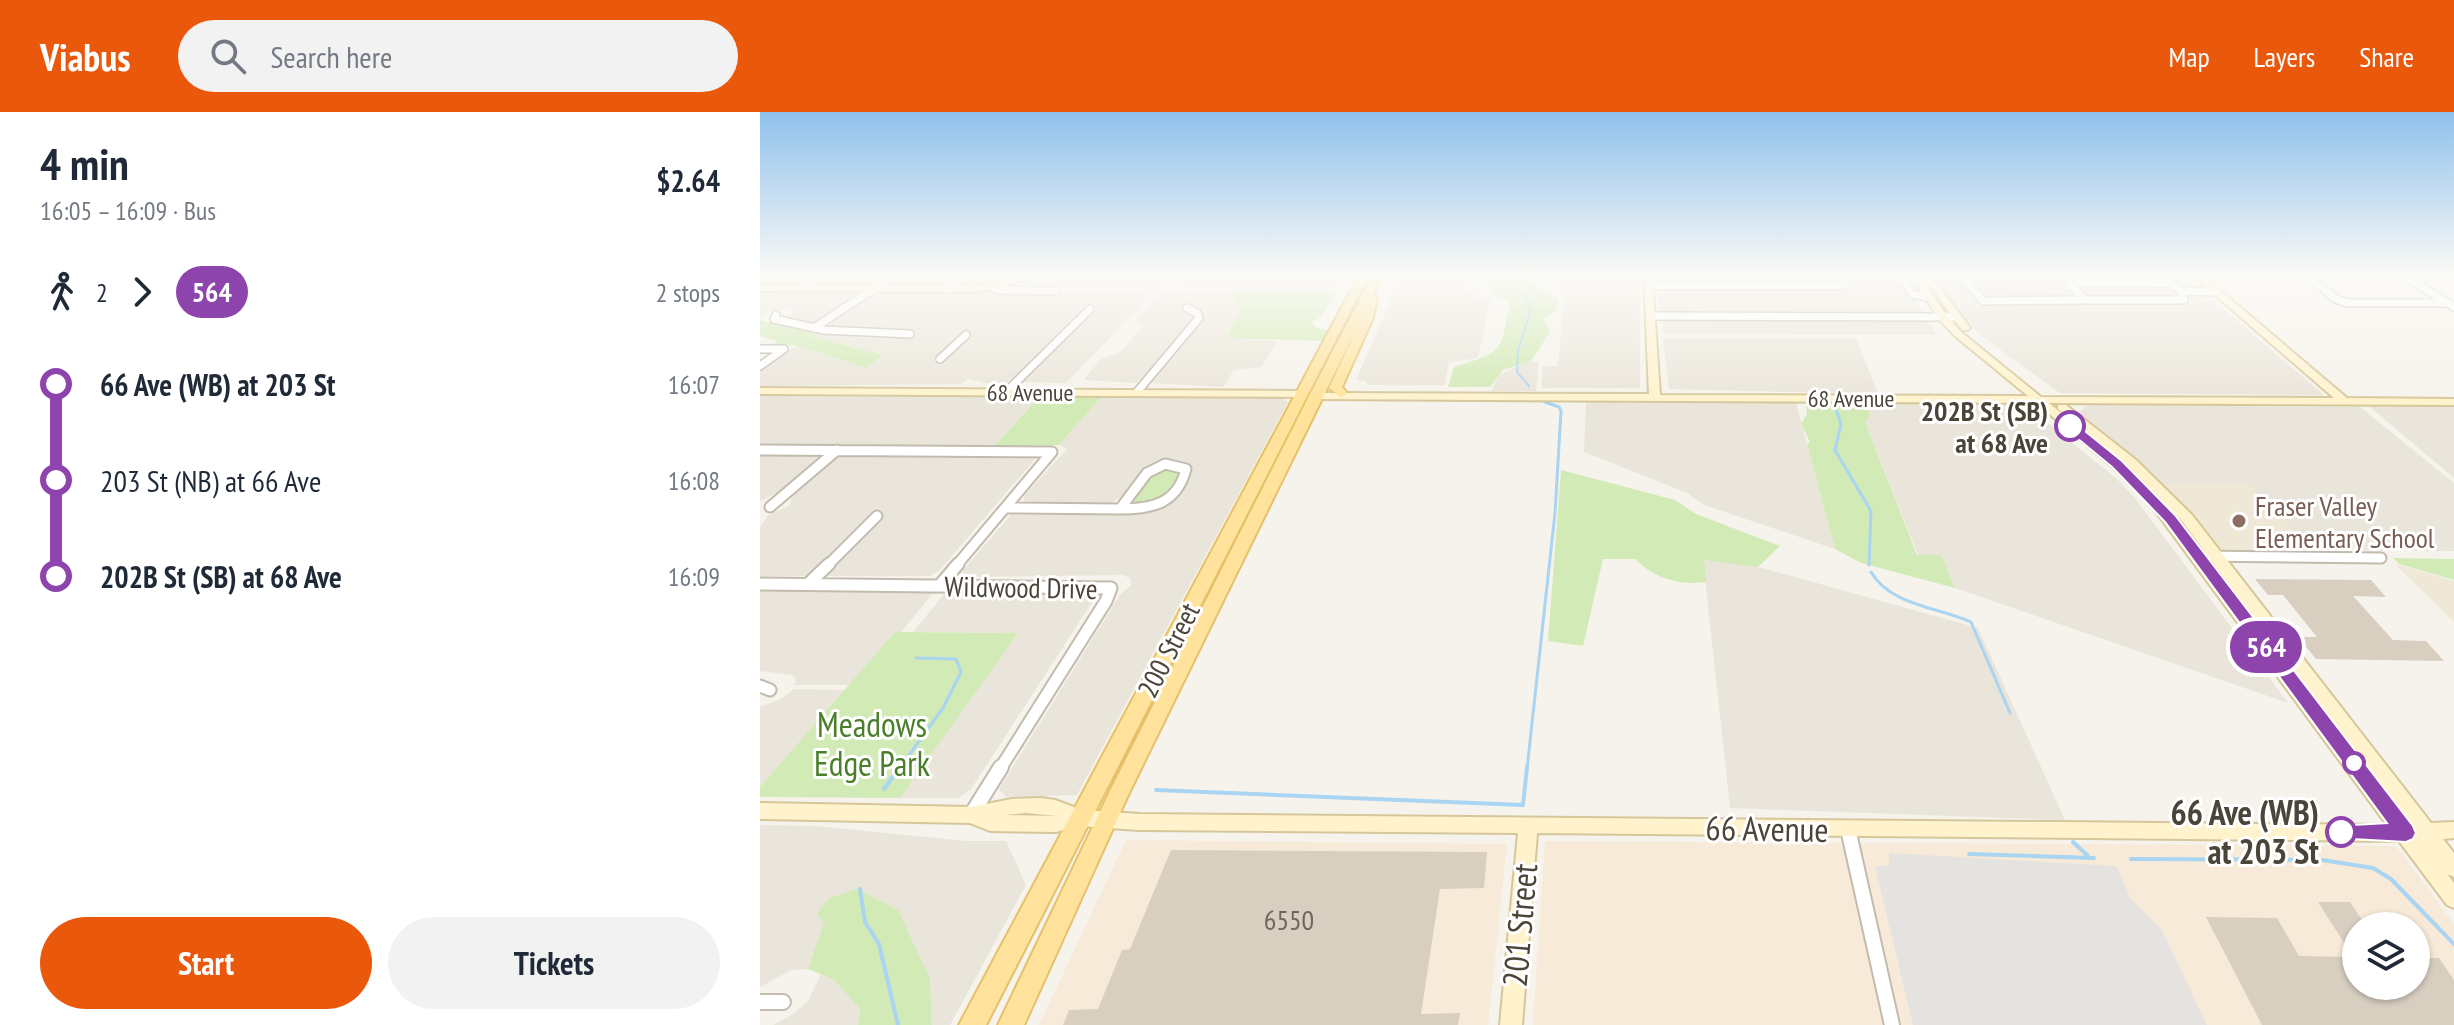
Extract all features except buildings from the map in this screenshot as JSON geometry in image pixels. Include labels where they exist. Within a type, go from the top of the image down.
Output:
[{"type":"main road","name":"200 Street","points":[[1011,1025],[1344,318]]},
{"type":"main road","name":"200 Street","points":[[972,1025],[1079,818],[1308,395],[1354,318]]},
{"type":"main road","points":[[1341,393],[1335,388],[1368,318]]},
{"type":"street","points":[[775,318],[813,328],[910,334]]},
{"type":"street","points":[[813,328],[829,318]]},
{"type":"street","points":[[1006,392],[1081,318]]},
{"type":"street","points":[[1137,392],[1199,318]]},
{"type":"street","points":[[1651,318],[1655,396]]},
{"type":"street","points":[[1943,318],[2006,375],[2139,485],[2170,519],[2454,899]]},
{"type":"street","points":[[1956,318],[1980,342],[2155,484],[2217,558],[2454,868]]},
{"type":"street","points":[[2245,318],[2345,402]]},
{"type":"street","points":[[940,359],[966,335]]},
{"type":"street","points":[[760,349],[784,349],[760,366]]},
{"type":"street","points":[[1978,398],[2012,391],[2013,383],[2006,375]]},
{"type":"street","name":"68 Avenue","points":[[760,391],[2454,402]]},
{"type":"street","name":"68 Avenue","points":[[1341,393],[1423,392],[1439,395]]},
{"type":"street","points":[[2080,421],[2076,407],[2098,399]]},
{"type":"street","points":[[760,450],[1052,452],[940,585]]},
{"type":"street","points":[[770,507],[837,450]]},
{"type":"street","points":[[1006,508],[1120,509],[1149,508],[1163,504],[1174,494],[1186,469],[1170,464],[1149,470],[1120,509]]},
{"type":"street","points":[[808,584],[877,516]]},
{"type":"street","points":[[2197,556],[2381,558]]},
{"type":"street","name":"Wildwood Drive","points":[[760,584],[1111,588],[1106,601],[971,815]]},
{"type":"street","name":"66 Avenue","points":[[760,811],[971,815],[990,823],[1056,824],[1079,818],[1848,829],[2406,833],[2454,830]]},
{"type":"street","name":"201 Street","points":[[1511,1025],[1528,825]]},
{"type":"street","points":[[1848,829],[1892,1025]]},
{"type":"street","points":[[760,1002],[783,1002]]},
{"type":"shaded area","points":[[787,318],[825,318],[809,324]]},
{"type":"shaded area","points":[[840,318],[1129,318],[1066,383],[1023,382],[1026,378],[1012,378],[1007,383],[968,379],[961,384],[760,386],[760,371],[796,346],[867,368],[856,347],[814,337],[818,334],[907,337],[914,331],[826,327]]},
{"type":"shaded area","points":[[1138,318],[1235,318],[1228,331],[1248,340],[1277,341],[1261,367],[1234,370],[1223,387],[1152,383],[1153,379],[1140,379],[1137,383],[1084,380],[1101,359],[1120,352],[1144,325],[1134,322]]},
{"type":"shaded area","points":[[1383,318],[1487,318],[1478,358],[1449,362],[1445,385],[1368,385],[1365,381],[1356,380]]},
{"type":"shaded area","points":[[1562,318],[1639,318],[1640,388],[1541,388],[1543,366],[1558,366]]},
{"type":"shaded area","points":[[1962,318],[2234,318],[2324,395],[2060,393],[1987,340]]},
{"type":"shaded area","points":[[1662,320],[1928,320],[1937,335],[1664,334]]},
{"type":"shaded area","points":[[1663,338],[1856,338],[1878,394],[1669,389]]},
{"type":"shaded area","points":[[1525,362],[1539,362],[1536,391],[1491,391],[1499,375]]},
{"type":"shaded area","points":[[760,396],[1040,397],[993,447],[760,446]]},
{"type":"shaded area","points":[[1101,397],[1281,398],[1288,402],[1077,795],[1006,797],[999,789],[1119,596],[1131,585],[1130,578],[1122,575],[968,577],[962,571],[1011,515],[1143,514],[1165,507],[1176,499],[1192,472],[1191,466],[1181,461],[1153,465],[1137,476],[1121,497],[1109,504],[1023,503],[1025,495],[1067,449],[1059,445]]},
{"type":"shaded area","points":[[1586,402],[1796,403],[1835,549],[1704,505],[1687,493],[1584,452]]},
{"type":"shaded area","points":[[1866,402],[2027,406],[2118,480],[2134,497],[2288,703],[1955,588],[1941,556],[1918,555],[1865,422],[1870,416]]},
{"type":"shaded area","points":[[2086,406],[2360,407],[2454,483],[2454,551],[2311,550],[2249,485],[2160,484],[2134,458],[2083,420],[2080,412]]},
{"type":"shaded area","points":[[2370,407],[2454,407],[2454,478]]},
{"type":"shaded area","points":[[760,455],[819,458],[781,491],[760,501]]},
{"type":"shaded area","points":[[854,455],[1027,456],[1035,459],[939,571],[930,576],[760,576],[760,528],[767,516],[790,505],[792,494],[828,463]]},
{"type":"shaded area","name":"Fraser Valley Elementary School","points":[[2160,484],[2249,485],[2311,550],[2218,550]]},
{"type":"shaded area","points":[[1703,560],[1748,564],[1978,628],[2065,820],[1730,808]]},
{"type":"shaded area","points":[[2396,564],[2454,581],[2454,622],[2400,569]]},
{"type":"shaded area","points":[[760,591],[934,592],[850,685],[794,685],[796,680],[793,675],[760,671]]},
{"type":"shaded area","points":[[945,593],[1087,594],[1093,601],[971,789],[959,798],[900,798],[1017,633],[913,632]]},
{"type":"shaded area","points":[[794,689],[846,690],[760,787],[760,707],[781,699]]},
{"type":"shaded area","points":[[760,825],[816,826],[966,841],[1006,841],[1026,885],[950,1025],[932,1025],[930,979],[824,922],[808,969],[791,970],[760,987]]},
{"type":"shaded area","points":[[1126,840],[1507,844],[1488,1025],[1039,1025]]},
{"type":"shaded area","points":[[1545,841],[2396,846],[2454,924],[2454,1025],[1533,1025]]},
{"type":"shaded area","points":[[1889,853],[2116,866],[2131,899],[2162,930],[2207,1025],[1913,1025],[1875,866],[1889,866]]},
{"type":"shaded area","points":[[821,974],[833,979],[860,1009],[858,1025],[773,1025],[792,1015],[808,1001]]},
{"type":"green space","points":[[1236,318],[1320,318],[1311,322],[1317,328],[1329,330],[1323,341],[1226,338]]},
{"type":"green space","points":[[1507,318],[1546,318],[1550,332],[1531,361],[1503,370],[1490,387],[1448,387],[1454,367],[1491,353],[1497,348]]},
{"type":"green space","points":[[760,320],[883,355],[867,368],[793,345],[773,345],[777,341],[760,336]]},
{"type":"green space","points":[[1040,397],[1101,397],[1059,445],[993,447]]},
{"type":"green space","points":[[1813,402],[1866,402],[1870,416],[1865,422],[1917,555],[1941,555],[1955,588],[1861,563],[1835,549],[1807,444],[1810,442],[1801,424],[1807,414],[1806,405]]},
{"type":"green space","points":[[1167,467],[1180,473],[1162,500],[1134,502],[1149,475]]},
{"type":"green space","points":[[1561,470],[1675,500],[1696,514],[1780,546],[1758,567],[1704,560],[1706,582],[1696,583],[1659,576],[1636,559],[1603,559],[1583,646],[1548,641]]},
{"type":"green space","points":[[2393,558],[2454,559],[2454,580],[2399,564]]},
{"type":"green space","name":"Meadows Edge Park","points":[[895,632],[1018,633],[900,798],[760,797],[760,787]]},
{"type":"green space","points":[[856,889],[898,910],[930,979],[932,1025],[858,1025],[860,1009],[833,979],[808,969],[824,922],[817,914],[828,899]]},
{"type":"waterway","points":[[1528,318],[1518,351],[1517,372],[1529,386]]},
{"type":"waterway","points":[[1527,769],[1555,513],[1561,411],[1559,407],[1545,402]]},
{"type":"waterway","points":[[1545,402],[1551,404]]},
{"type":"waterway","points":[[1835,406],[1841,424],[1835,450],[1871,511],[1869,565]]},
{"type":"waterway","points":[[1871,572],[1890,592],[1903,599],[1971,622],[2010,713]]},
{"type":"waterway","points":[[899,769],[943,708],[961,672],[956,659],[916,658]]},
{"type":"waterway","points":[[884,789],[900,767]]},
{"type":"waterway","points":[[1156,790],[1523,805],[1527,767]]},
{"type":"waterway","points":[[2073,842],[2088,856]]},
{"type":"waterway","points":[[1969,854],[2094,858]]},
{"type":"waterway","points":[[2131,859],[2322,860],[2373,868],[2391,879],[2454,944]]},
{"type":"waterway","points":[[860,889],[865,922],[879,944],[898,1025]]},
{"type":"bus line","name":"564","points":[[2070,426],[2117,464],[2156,502],[2406,833],[2341,832]]},
{"type":"place","name":"202B St (SB) at 68 Ave","points":[[2070,426]]},
{"type":"place","name":"Fraser Valley Elementary School","points":[[2239,521]]},
{"type":"place","name":"66 Ave (WB) at 203 St","points":[[2341,832]]}]
